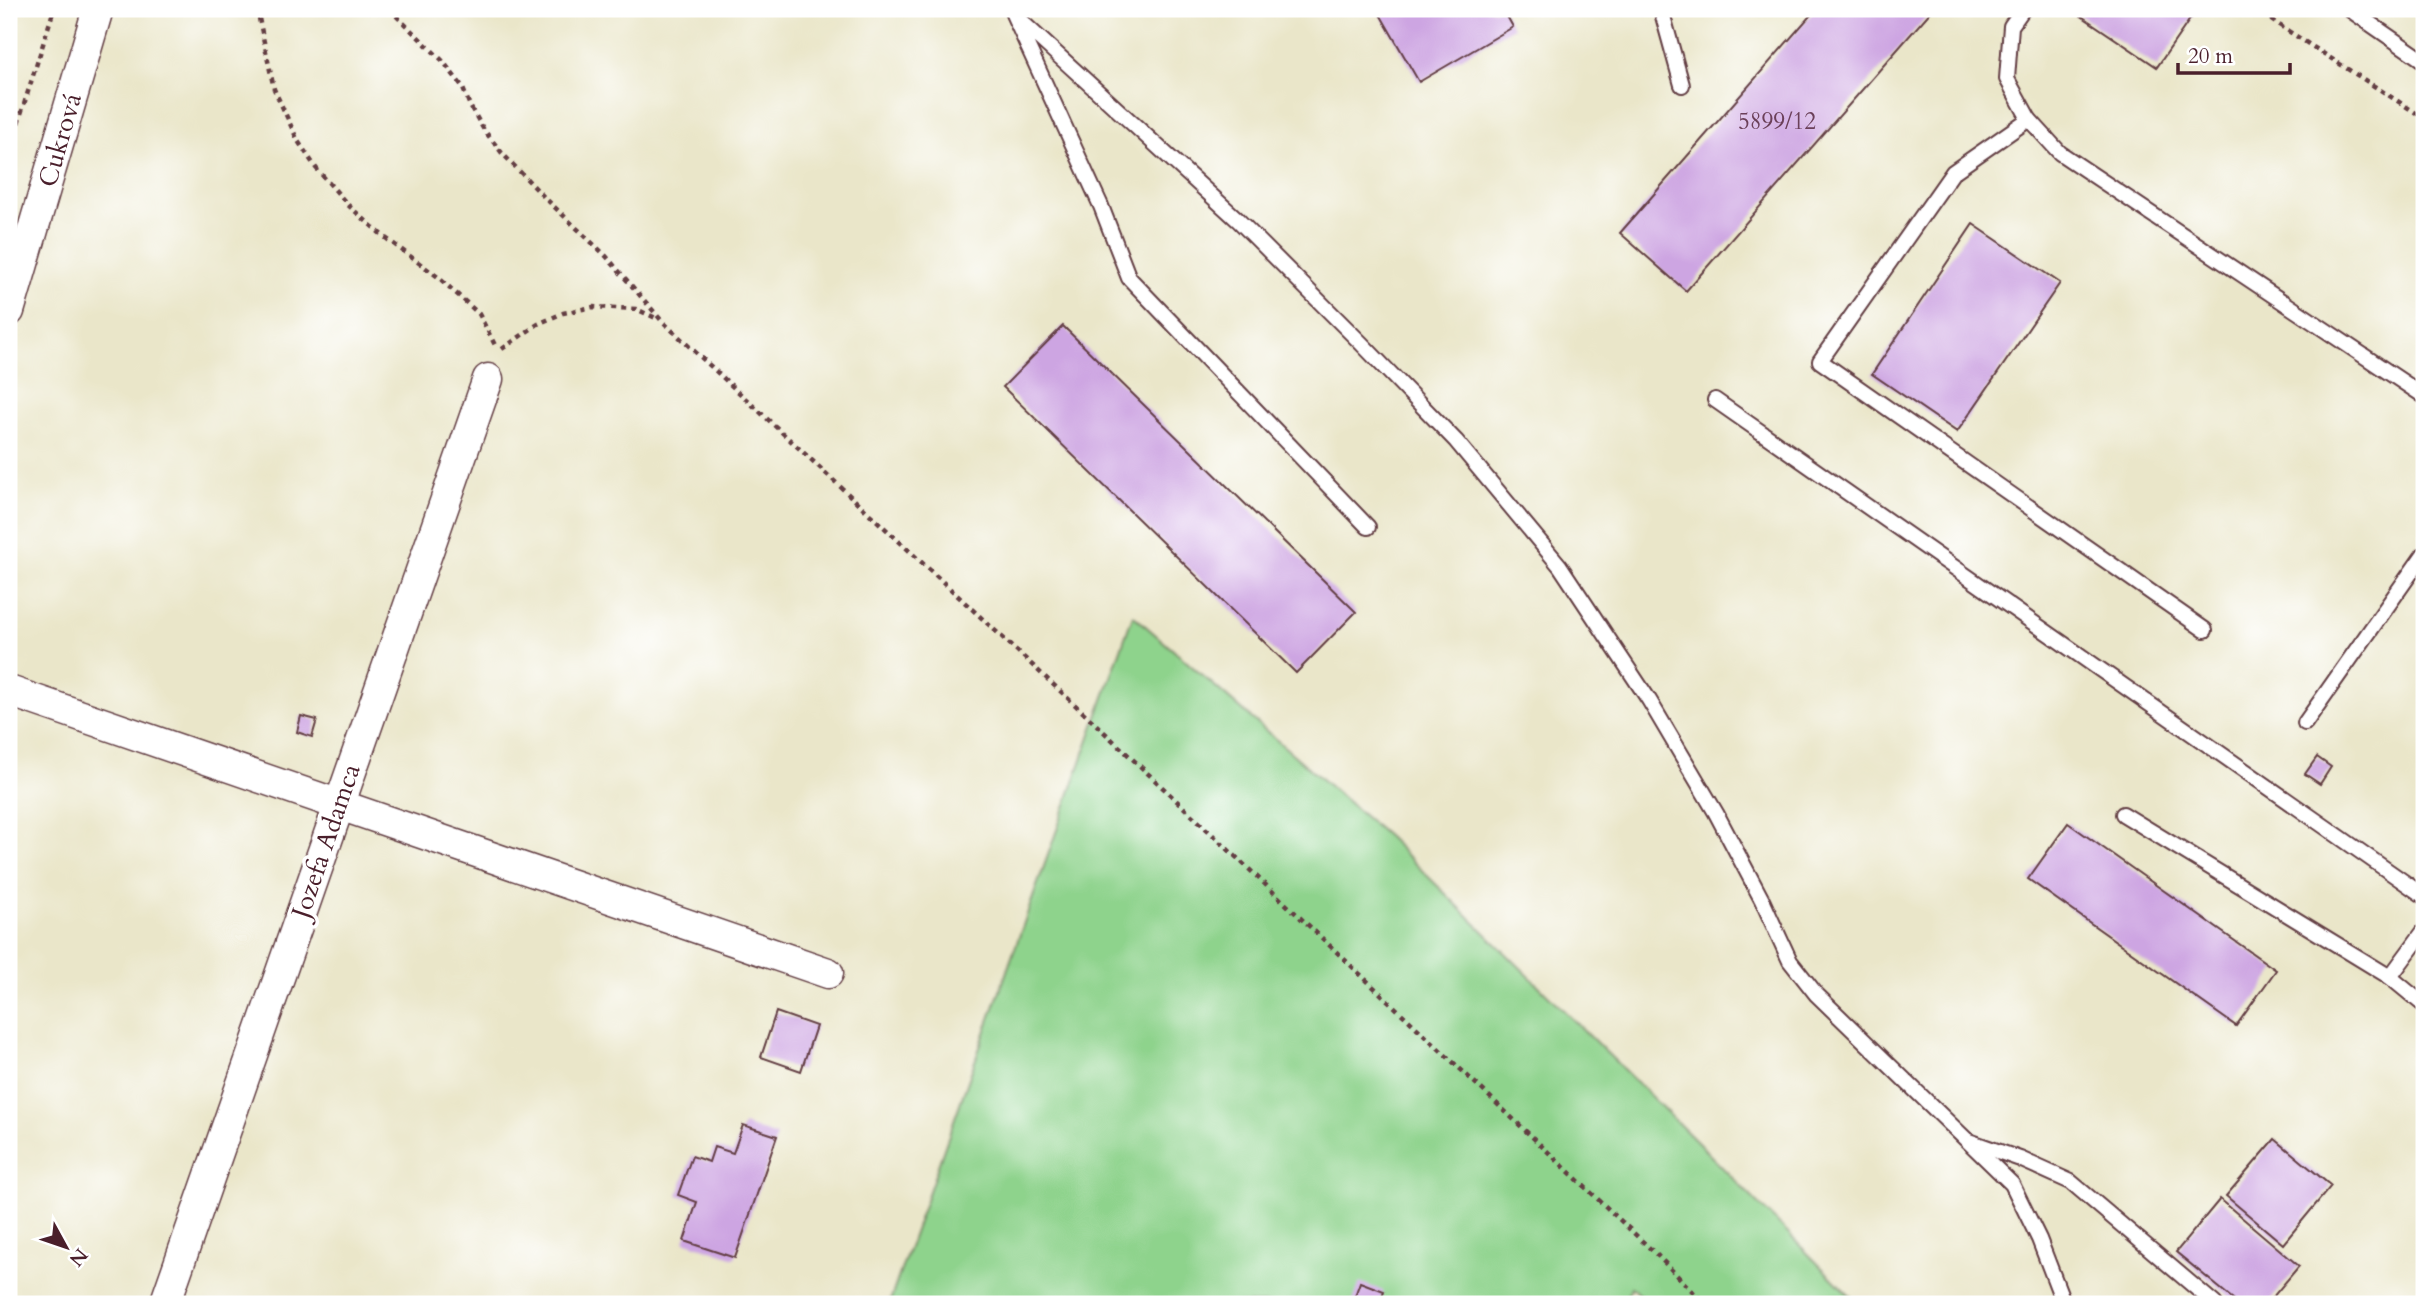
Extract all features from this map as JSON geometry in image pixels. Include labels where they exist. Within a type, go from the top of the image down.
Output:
[{"type":"street","name":"Cukrová","points":[[9,311],[98,9]]},
{"type":"street","name":"Jozefa Adamca","points":[[166,1304],[488,379]]},
{"type":"street","points":[[9,691],[828,973]]},
{"type":"lane","points":[[1661,9],[1682,85]]},
{"type":"lane","points":[[2023,9],[2011,26],[2007,79],[2029,119],[2060,153],[2424,396]]},
{"type":"lane","points":[[2349,9],[2424,61]]},
{"type":"lane","points":[[1010,11],[1101,206],[1129,278],[1368,527]]},
{"type":"lane","points":[[1010,11],[1238,220],[1361,343],[1464,451],[1560,566],[1649,701],[1716,813],[1762,900],[1790,961],[1816,994],[2012,1185],[2039,1239],[2064,1304]]},
{"type":"lane","points":[[2029,119],[1953,172],[1820,361],[2206,630]]},
{"type":"lane","points":[[1714,400],[2424,895]]},
{"type":"lane","points":[[2305,723],[2424,554]]},
{"type":"lane","points":[[2123,814],[2390,977],[2424,1005]]},
{"type":"lane","points":[[2390,977],[2424,931]]},
{"type":"lane","points":[[1965,1139],[2020,1158],[2071,1182],[2215,1304]]},
{"type":"path","points":[[9,152],[54,9]]},
{"type":"path","points":[[257,9],[274,89],[298,141],[316,168],[348,205],[383,236],[438,277],[479,314],[498,352],[538,324],[563,313],[593,307],[636,309],[662,321]]},
{"type":"path","points":[[388,9],[442,60],[462,86],[484,130],[502,153],[544,198],[606,256],[662,321],[1086,715],[1658,1256],[1705,1304]]},
{"type":"path","points":[[2254,9],[2424,118]]},
{"type":"green space","points":[[1133,615],[1388,837],[1858,1304],[1648,1304],[1631,1287],[1624,1304],[889,1304]]},
{"type":"building","points":[[1377,9],[1503,9],[1513,27],[1419,82]]},
{"type":"building","points":[[1816,9],[1933,9],[1686,291],[1620,233]]},
{"type":"building","points":[[2071,9],[2197,9],[2157,67]]},
{"type":"building","points":[[1973,224],[2060,283],[1957,432],[1872,374]]},
{"type":"building","points":[[1063,326],[1356,612],[1296,673],[1003,387]]},
{"type":"building","points":[[301,716],[317,720],[312,737],[297,732]]},
{"type":"building","points":[[2317,757],[2331,767],[2320,784],[2305,774]]},
{"type":"building","points":[[2068,823],[2276,970],[2236,1026],[2028,879]]},
{"type":"building","points":[[776,1012],[816,1026],[801,1071],[761,1057]]},
{"type":"building","points":[[743,1125],[777,1136],[735,1258],[684,1241],[697,1202],[678,1195],[692,1156],[709,1162],[714,1147],[733,1153]]},
{"type":"building","points":[[2275,1139],[2331,1186],[2283,1244],[2226,1196]]},
{"type":"building","points":[[2220,1199],[2299,1266],[2267,1304],[2239,1304],[2176,1252]]},
{"type":"building","points":[[1360,1282],[1384,1291],[1379,1304],[1352,1304]]}]
